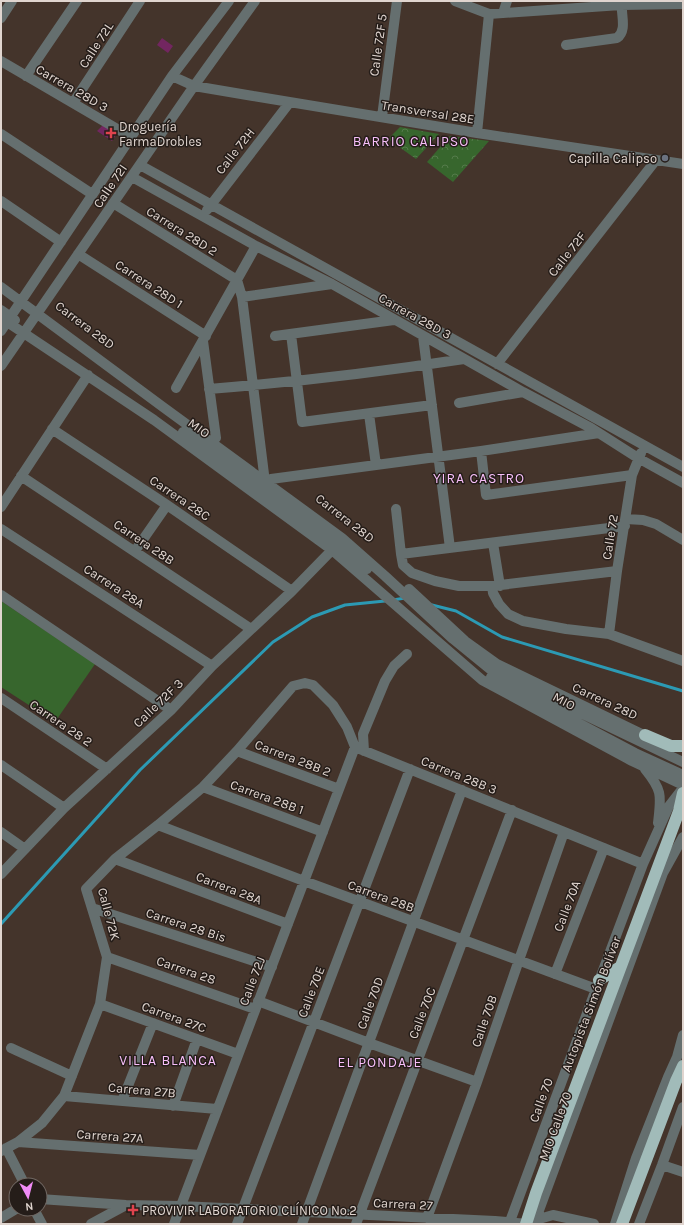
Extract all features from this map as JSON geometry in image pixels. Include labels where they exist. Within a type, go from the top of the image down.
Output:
[{"type":"highway","points":[[645,734],[671,746],[683,746]]},
{"type":"highway","name":"Autopista Simón Bolívar","points":[[530,1223],[536,1193],[679,810],[683,793]]},
{"type":"highway","points":[[597,985],[620,967]]},
{"type":"highway","points":[[622,1224],[683,1066]]},
{"type":"street","points":[[1,18],[12,1]]},
{"type":"street","points":[[26,76],[77,1]]},
{"type":"street","name":"Calle 72L","points":[[73,103],[140,1]]},
{"type":"street","name":"Calle 72I","points":[[5,322],[172,76],[229,1]]},
{"type":"street","name":"Calle 72I","points":[[1,366],[194,86],[255,1]]},
{"type":"street","name":"Calle 72F 5","points":[[382,117],[397,1]]},
{"type":"street","points":[[503,13],[507,1]]},
{"type":"street","points":[[458,2],[489,14],[622,3],[683,4]]},
{"type":"street","points":[[566,45],[617,38],[621,35],[623,28],[622,3]]},
{"type":"street","points":[[477,133],[489,14]]},
{"type":"street","name":"Carrera 28D 3","points":[[1,61],[131,137]]},
{"type":"street","name":"Transversal 28E","points":[[172,76],[194,86],[477,133],[683,164]]},
{"type":"street","name":"Calle 72H","points":[[202,216],[290,102]]},
{"type":"street","points":[[1,134],[92,194]]},
{"type":"street","name":"Calle 72F","points":[[497,364],[656,160]]},
{"type":"street","name":"Carrera 28D 3","points":[[140,165],[683,468]]},
{"type":"street","name":"Carrera 28D 3","points":[[132,177],[256,246],[332,284],[595,431],[638,458],[683,483]]},
{"type":"street","points":[[1,201],[60,242]]},
{"type":"street","name":"Carrera 28D 2","points":[[113,203],[237,280]]},
{"type":"street","points":[[176,388],[256,246]]},
{"type":"street","name":"Carrera 28D 1","points":[[78,254],[204,339]]},
{"type":"street","points":[[237,280],[242,297],[253,385],[268,476],[481,451],[595,431],[596,419]]},
{"type":"street","name":"Carrera 28D","points":[[1,281],[22,299],[216,438],[346,534],[385,576],[465,641],[497,664],[645,734],[683,756]]},
{"type":"street","points":[[242,297],[332,284]]},
{"type":"street","points":[[1,287],[22,299]]},
{"type":"street","points":[[1,310],[5,322],[26,330],[154,420],[332,550],[436,637],[482,680],[632,761],[683,785]]},
{"type":"street","name":"MIO","points":[[39,311],[163,407],[342,538],[453,639],[491,670],[683,762]]},
{"type":"street","points":[[275,336],[394,320]]},
{"type":"street","name":"MIO","points":[[26,330],[92,370],[158,414],[337,544],[385,576]]},
{"type":"street","points":[[291,334],[302,422],[432,405]]},
{"type":"street","points":[[423,336],[450,548]]},
{"type":"street","points":[[204,339],[216,438]]},
{"type":"street","points":[[209,388],[297,380],[464,359]]},
{"type":"street","points":[[1,507],[88,375]]},
{"type":"street","points":[[459,403],[523,392]]},
{"type":"street","points":[[368,414],[376,464]]},
{"type":"street","name":"Carrera 28C","points":[[52,429],[167,505],[292,591]]},
{"type":"street","name":"Calle 72","points":[[609,634],[617,570],[632,476],[638,458],[645,446]]},
{"type":"street","points":[[481,451],[486,495],[632,476]]},
{"type":"street","name":"Carrera 28B","points":[[21,476],[251,629]]},
{"type":"street","points":[[135,552],[167,505]]},
{"type":"street","points":[[396,509],[403,565],[412,573],[435,581],[459,586],[496,586],[617,570]]},
{"type":"street","points":[[401,554],[493,543],[643,520],[656,524],[683,540]]},
{"type":"street","name":"Carrera 28A","points":[[1,528],[212,666]]},
{"type":"street","points":[[493,543],[496,586],[493,593],[499,604],[508,614],[522,621],[566,629],[609,634],[683,661]]},
{"type":"street","name":"Calle 72F 3","points":[[1,874],[64,808],[171,710],[212,666],[292,591],[332,550]]},
{"type":"street","points":[[385,576],[436,637]]},
{"type":"street","points":[[1,595],[171,710]]},
{"type":"street","name":"MIO","points":[[436,637],[487,675],[635,753],[683,775]]},
{"type":"street","points":[[360,749],[363,734],[385,681],[394,666],[407,654]]},
{"type":"street","name":"Calle 72K","points":[[3,1149],[18,1142],[42,1123],[64,1096],[100,1004],[107,956],[86,888],[115,859],[158,826],[203,787],[237,751],[293,686],[305,683],[313,685],[333,705],[360,749]]},
{"type":"street","name":"Carrera 28 2","points":[[1,698],[107,769]]},
{"type":"street","name":"Carrera 28B 3","points":[[360,749],[643,864]]},
{"type":"street","name":"Calle 72J","points":[[174,1224],[339,789],[360,749]]},
{"type":"street","name":"Carrera 28B 2","points":[[237,751],[339,789]]},
{"type":"street","points":[[632,761],[644,769],[654,780],[660,793],[658,830]]},
{"type":"street","points":[[1,765],[64,808]]},
{"type":"street","name":"Calle 70E","points":[[237,1224],[410,769]]},
{"type":"street","name":"Carrera 28B 1","points":[[203,787],[323,832]]},
{"type":"street","name":"Calle 70","points":[[509,1223],[643,864],[669,806],[683,788]]},
{"type":"street","name":"Calle 70D","points":[[302,1224],[462,790]]},
{"type":"street","name":"Calle 70C","points":[[358,1219],[512,810]]},
{"type":"street","name":"Carrera 28B","points":[[158,826],[555,974],[597,985]]},
{"type":"street","points":[[1,832],[25,849]]},
{"type":"street","name":"Calle 70B","points":[[421,1220],[477,1082],[518,960],[564,832]]},
{"type":"street","name":"MIO Calle 70","points":[[530,1223],[663,873],[683,837]]},
{"type":"street","name":"Calle 70A","points":[[555,974],[604,848]]},
{"type":"street","name":"Carrera 28A","points":[[115,859],[288,924]]},
{"type":"street","name":"Carrera 28 Bis","points":[[92,908],[272,967]]},
{"type":"street","name":"Carrera 28","points":[[107,956],[314,1022],[477,1082]]},
{"type":"street","name":"Carrera 27C","points":[[100,1004],[238,1054]]},
{"type":"street","points":[[122,1101],[153,1023]]},
{"type":"street","points":[[614,1224],[636,1158],[677,1057],[683,1036]]},
{"type":"street","points":[[173,1106],[197,1039]]},
{"type":"street","points":[[11,1048],[72,1076]]},
{"type":"street","name":"Carrera 27B","points":[[64,1096],[217,1109]]},
{"type":"street","points":[[639,1224],[683,1106]]},
{"type":"street","name":"Carrera 27A","points":[[18,1142],[200,1155]]},
{"type":"street","points":[[3,1149],[21,1177]]},
{"type":"street","points":[[662,1165],[683,1172]]},
{"type":"street","name":"Carrera 27","points":[[48,1200],[126,1205],[306,1212],[358,1219],[530,1223],[553,1215],[594,1224]]},
{"type":"street","points":[[91,1224],[126,1205]]},
{"type":"green space","points":[[400,127],[439,134],[416,159],[388,139]]},
{"type":"green space","points":[[450,136],[489,141],[453,182],[427,162]]},
{"type":"green space","points":[[1,601],[95,664],[55,722],[1,687]]},
{"type":"building","points":[[162,38],[173,46],[168,53],[157,45]]},
{"type":"building","points":[[103,125],[117,133],[112,141],[97,131]]},
{"type":"waterway","points":[[393,600],[405,598]]},
{"type":"waterway","points":[[1,924],[140,770],[273,642],[312,617],[345,605],[385,601]]},
{"type":"waterway","points":[[432,605],[456,611],[502,637],[683,691]]},
{"type":"place","name":"Droguería FarmaDrobles","points":[[111,133]]},
{"type":"place","name":"Capilla Calipso","points":[[665,158]]},
{"type":"place","name":"PROVIVIR LABORATORIO CLÍNICO No.2","points":[[133,1210]]},
{"type":"district","name":"BARRIO CALIPSO","points":[[411,141]]},
{"type":"district","name":"YIRA CASTRO","points":[[479,478]]},
{"type":"district","name":"VILLA BLANCA","points":[[168,1060]]},
{"type":"district","name":"EL PONDAJE","points":[[380,1062]]}]
